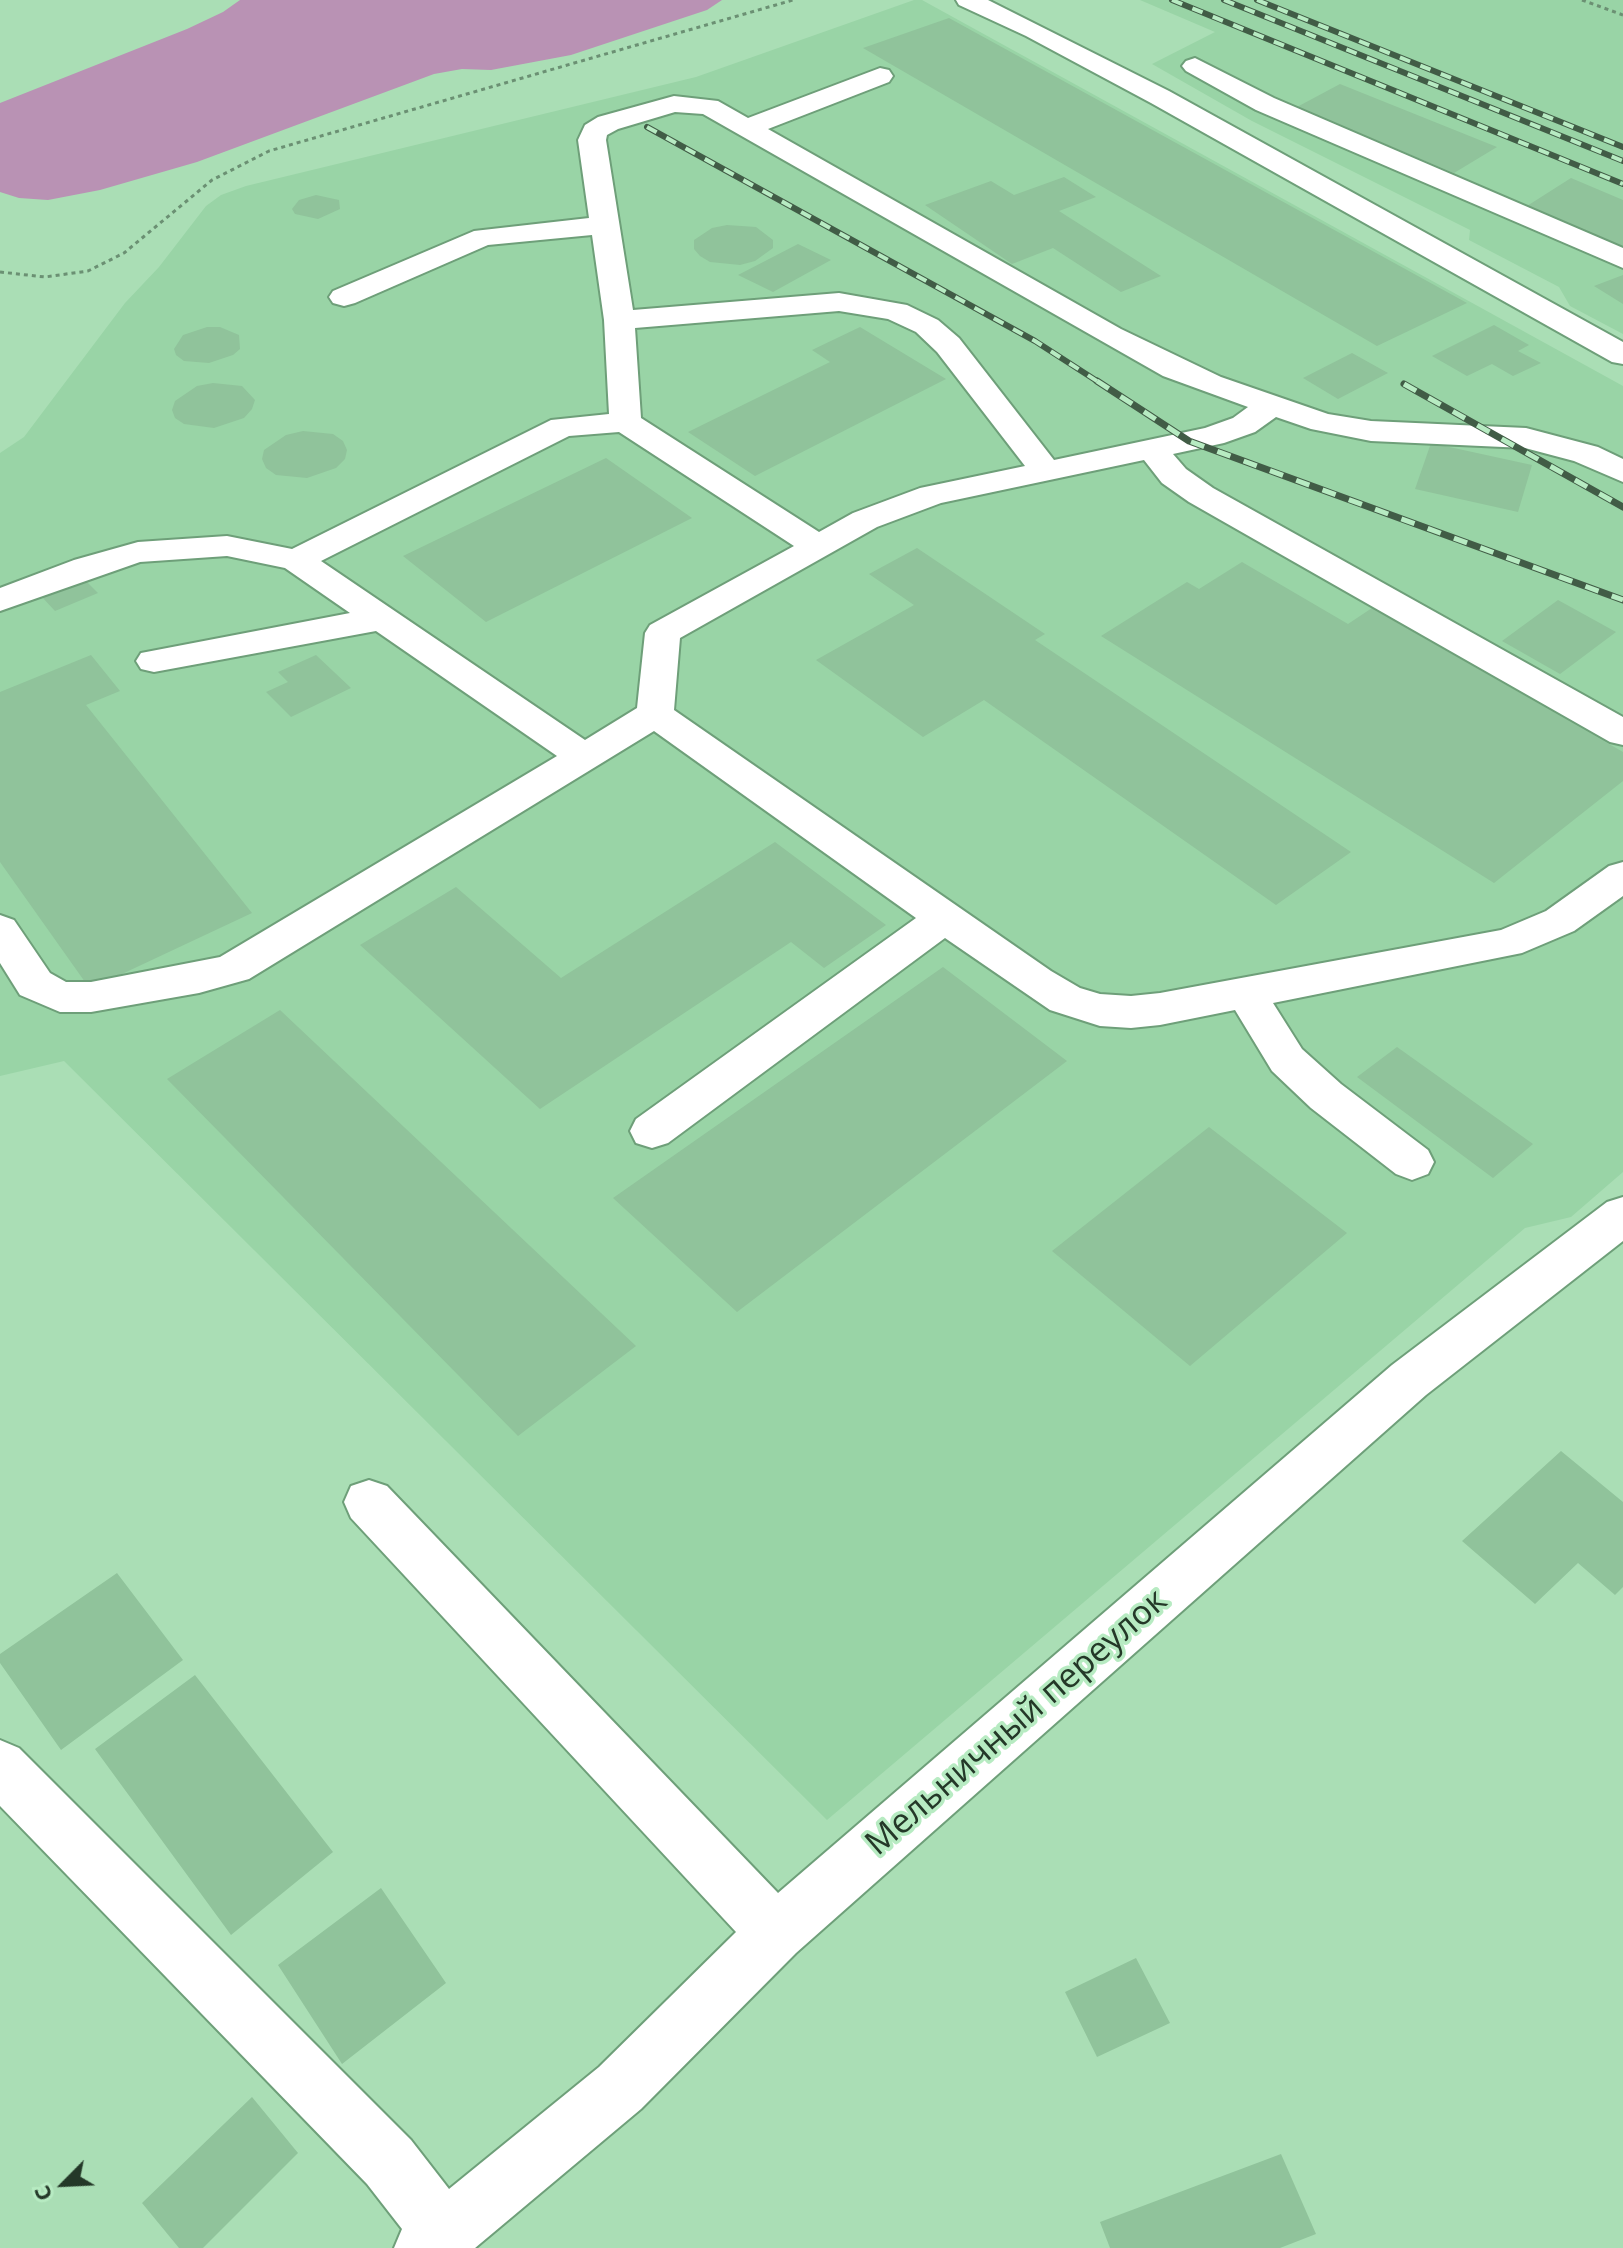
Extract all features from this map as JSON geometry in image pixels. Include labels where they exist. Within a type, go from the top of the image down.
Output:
[{"type":"street","points":[[968,0],[1035,31],[1238,140],[1623,355]]},
{"type":"street","points":[[1195,66],[1296,117],[1623,259]]},
{"type":"street","points":[[746,128],[880,76]]},
{"type":"street","points":[[625,422],[619,320],[592,140],[595,131],[608,123],[674,104],[709,107],[1174,369],[1270,406],[1322,422],[1371,431],[1526,438],[1586,454],[1623,472]]},
{"type":"street","points":[[1238,140],[1296,117]]},
{"type":"street","points":[[344,297],[484,237],[605,225]]},
{"type":"street","points":[[619,320],[839,302],[896,311],[927,326],[948,345],[1046,471]]},
{"type":"street","points":[[655,714],[663,633],[896,506],[1231,431],[1270,406]]},
{"type":"street","points":[[296,560],[562,427],[625,422],[818,546]]},
{"type":"street","points":[[1152,449],[1174,476],[1201,495],[1623,733]]},
{"type":"street","points":[[0,600],[86,567],[138,552],[227,546],[296,560],[584,757]]},
{"type":"street","points":[[154,661],[380,619]]},
{"type":"street","points":[[0,930],[35,984],[60,997],[91,997],[199,978],[234,968],[655,714]]},
{"type":"street","points":[[655,714],[1036,982],[1065,999],[1100,1010],[1131,1012],[1160,1009],[1508,943],[1560,921],[1623,876]]},
{"type":"street","points":[[652,1131],[944,918]]},
{"type":"street","points":[[1245,992],[1287,1060],[1326,1096],[1412,1162]]},
{"type":"street","name":"Мельничный переулок","points":[[435,2240],[620,2088],[776,1933],[1409,1380],[1623,1215]]},
{"type":"street","points":[[369,1502],[776,1933]]},
{"type":"street","points":[[0,1767],[389,2162],[435,2240]]},
{"type":"path","points":[[0,272],[45,277],[88,271],[124,253],[212,180],[269,151],[793,0]]},
{"type":"path","points":[[1582,0],[1623,15]]},
{"type":"shaded area","points":[[240,0],[722,0],[707,10],[571,55],[491,70],[462,69],[434,74],[197,162],[100,190],[48,200],[19,198],[0,192],[0,103],[187,29]]},
{"type":"shaded area","points":[[914,0],[922,0],[1623,386],[1623,1172],[1571,1217],[1525,1228],[827,1820],[64,1061],[0,1076],[0,453],[24,437],[125,303],[159,267],[206,206],[221,195],[246,186],[696,77]]},
{"type":"shaded area","points":[[1140,0],[1623,0],[1623,334],[1570,306],[1559,287],[1469,240],[1470,230],[1252,121],[1152,64],[1215,32]]},
{"type":"building","points":[[949,18],[1467,303],[1377,346],[863,48]]},
{"type":"building","points":[[1340,84],[1497,147],[1454,173],[1297,107]]},
{"type":"building","points":[[1064,177],[1096,197],[1059,211],[1161,276],[1121,292],[1053,248],[1012,264],[925,205],[991,181],[1014,195]]},
{"type":"building","points":[[1571,178],[1623,200],[1623,247],[1527,206]]},
{"type":"building","points":[[316,195],[339,200],[340,209],[318,219],[295,214],[292,209],[299,200]]},
{"type":"building","points":[[727,225],[756,227],[773,240],[773,248],[755,261],[740,265],[710,262],[700,256],[694,249],[694,240],[712,228]]},
{"type":"building","points":[[798,244],[831,260],[773,292],[738,275]]},
{"type":"building","points":[[1623,275],[1623,304],[1594,286]]},
{"type":"building","points":[[1494,325],[1529,345],[1518,351],[1541,363],[1513,376],[1492,364],[1467,376],[1432,356]]},
{"type":"building","points":[[207,327],[220,327],[239,335],[240,349],[233,355],[209,363],[184,361],[176,355],[174,349],[183,335]]},
{"type":"building","points":[[860,327],[946,379],[755,476],[688,432],[830,362],[812,350]]},
{"type":"building","points":[[1352,353],[1388,373],[1338,399],[1303,378]]},
{"type":"building","points":[[213,383],[242,386],[255,400],[252,409],[244,418],[214,428],[184,424],[175,418],[172,410],[175,401],[197,386]]},
{"type":"building","points":[[303,431],[333,434],[343,441],[347,450],[345,459],[336,468],[307,478],[276,475],[266,468],[262,459],[264,450],[286,435]]},
{"type":"building","points":[[1431,443],[1532,465],[1518,512],[1415,489]]},
{"type":"building","points":[[606,458],[692,518],[486,622],[403,556]]},
{"type":"building","points":[[917,548],[1045,634],[1035,640],[1351,852],[1276,905],[984,700],[923,737],[816,660],[914,605],[869,574]]},
{"type":"building","points":[[1242,562],[1348,624],[1372,608],[1623,752],[1623,781],[1494,883],[1101,636],[1187,582],[1199,589]]},
{"type":"building","points":[[84,579],[98,593],[55,611],[42,597]]},
{"type":"building","points":[[1558,600],[1616,632],[1560,674],[1502,641]]},
{"type":"building","points":[[91,655],[120,691],[86,705],[252,913],[90,989],[0,862],[0,692]]},
{"type":"building","points":[[316,655],[351,688],[291,717],[266,692],[288,682],[278,672]]},
{"type":"building","points":[[775,842],[886,925],[824,968],[791,942],[540,1109],[360,945],[456,887],[561,978]]},
{"type":"building","points":[[943,967],[1067,1061],[737,1312],[613,1198]]},
{"type":"building","points":[[280,1010],[636,1346],[518,1436],[167,1079]]},
{"type":"building","points":[[1397,1047],[1533,1144],[1493,1178],[1357,1077]]},
{"type":"building","points":[[1209,1127],[1347,1233],[1190,1366],[1052,1251]]},
{"type":"building","points":[[1561,1451],[1623,1502],[1623,1587],[1615,1595],[1578,1563],[1535,1604],[1462,1541]]},
{"type":"building","points":[[117,1573],[183,1660],[61,1750],[0,1663],[0,1654]]},
{"type":"building","points":[[195,1675],[333,1852],[231,1935],[95,1749]]},
{"type":"building","points":[[381,1888],[446,1983],[342,2064],[278,1965]]},
{"type":"building","points":[[1136,1958],[1170,2023],[1097,2057],[1065,1992]]},
{"type":"building","points":[[252,2097],[298,2153],[203,2248],[179,2248],[142,2203]]},
{"type":"building","points":[[1281,2154],[1316,2234],[1280,2248],[1110,2248],[1100,2222]]},
{"type":"railway","points":[[1172,0],[1623,184]]},
{"type":"railway","points":[[1224,0],[1623,161]]},
{"type":"railway","points":[[1257,0],[1623,147]]},
{"type":"railway","points":[[647,127],[1035,341],[1100,383]]},
{"type":"railway","points":[[1097,381],[1189,441],[1623,600]]},
{"type":"railway","points":[[1404,384],[1623,507]]}]
